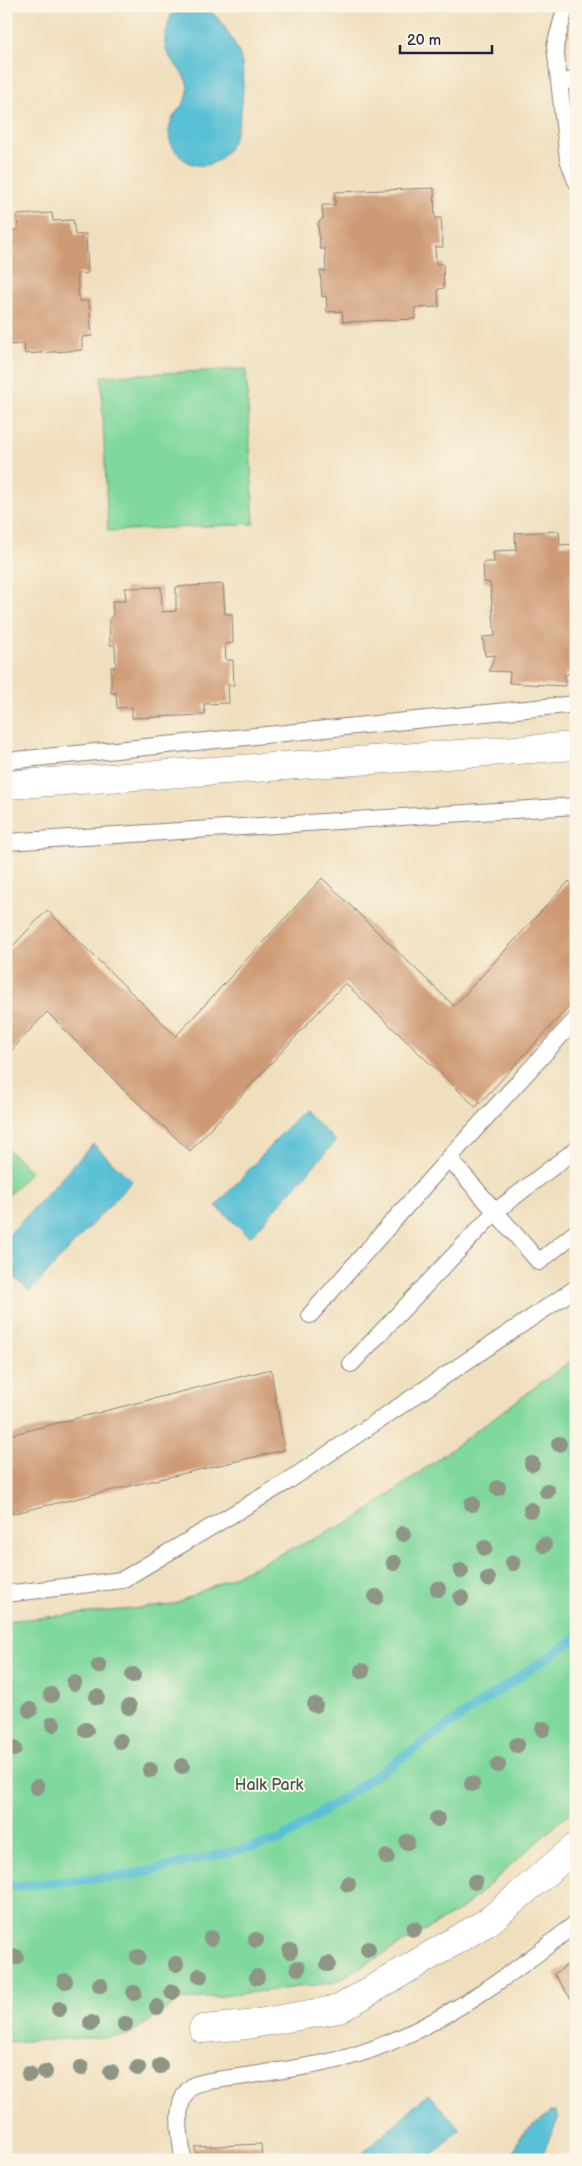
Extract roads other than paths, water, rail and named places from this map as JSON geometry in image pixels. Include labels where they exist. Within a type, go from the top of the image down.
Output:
[{"type":"street","points":[[6,785],[576,746]]},
{"type":"street","points":[[203,2029],[248,2025],[339,2009],[489,1920],[576,1847]]},
{"type":"lane","points":[[566,6],[555,46],[568,81],[570,133],[568,159],[576,181]]},
{"type":"lane","points":[[6,761],[576,704]]},
{"type":"lane","points":[[6,842],[576,806]]},
{"type":"lane","points":[[310,1316],[449,1158],[576,1019]]},
{"type":"lane","points":[[352,1364],[496,1211],[576,1149]]},
{"type":"lane","points":[[449,1158],[538,1262],[576,1232]]},
{"type":"lane","points":[[6,1594],[122,1580],[285,1483],[576,1288]]},
{"type":"lane","points":[[183,2160],[180,2102],[187,2089],[194,2084],[334,2061],[374,2049],[413,2032],[448,2012],[506,1975],[576,1923]]},
{"type":"water","points":[[188,6],[195,6],[211,12],[220,20],[236,47],[242,65],[243,92],[239,123],[234,138],[227,151],[218,160],[206,165],[195,165],[185,160],[173,148],[169,136],[170,125],[184,103],[188,92],[188,85],[168,55],[165,38],[166,31],[171,15]]},
{"type":"water","points":[[303,1110],[336,1141],[250,1237],[216,1206]]},
{"type":"water","points":[[93,1144],[132,1181],[30,1291],[6,1270],[6,1238]]},
{"type":"water","points":[[428,2094],[460,2129],[427,2160],[355,2160]]},
{"type":"water","points":[[550,2112],[556,2112],[558,2119],[540,2160],[511,2160],[520,2136]]},
{"type":"waterway","points":[[6,1887],[131,1875],[281,1840],[576,1638]]},
{"type":"park label","name":"Halk Park","points":[[269,1785]]}]
